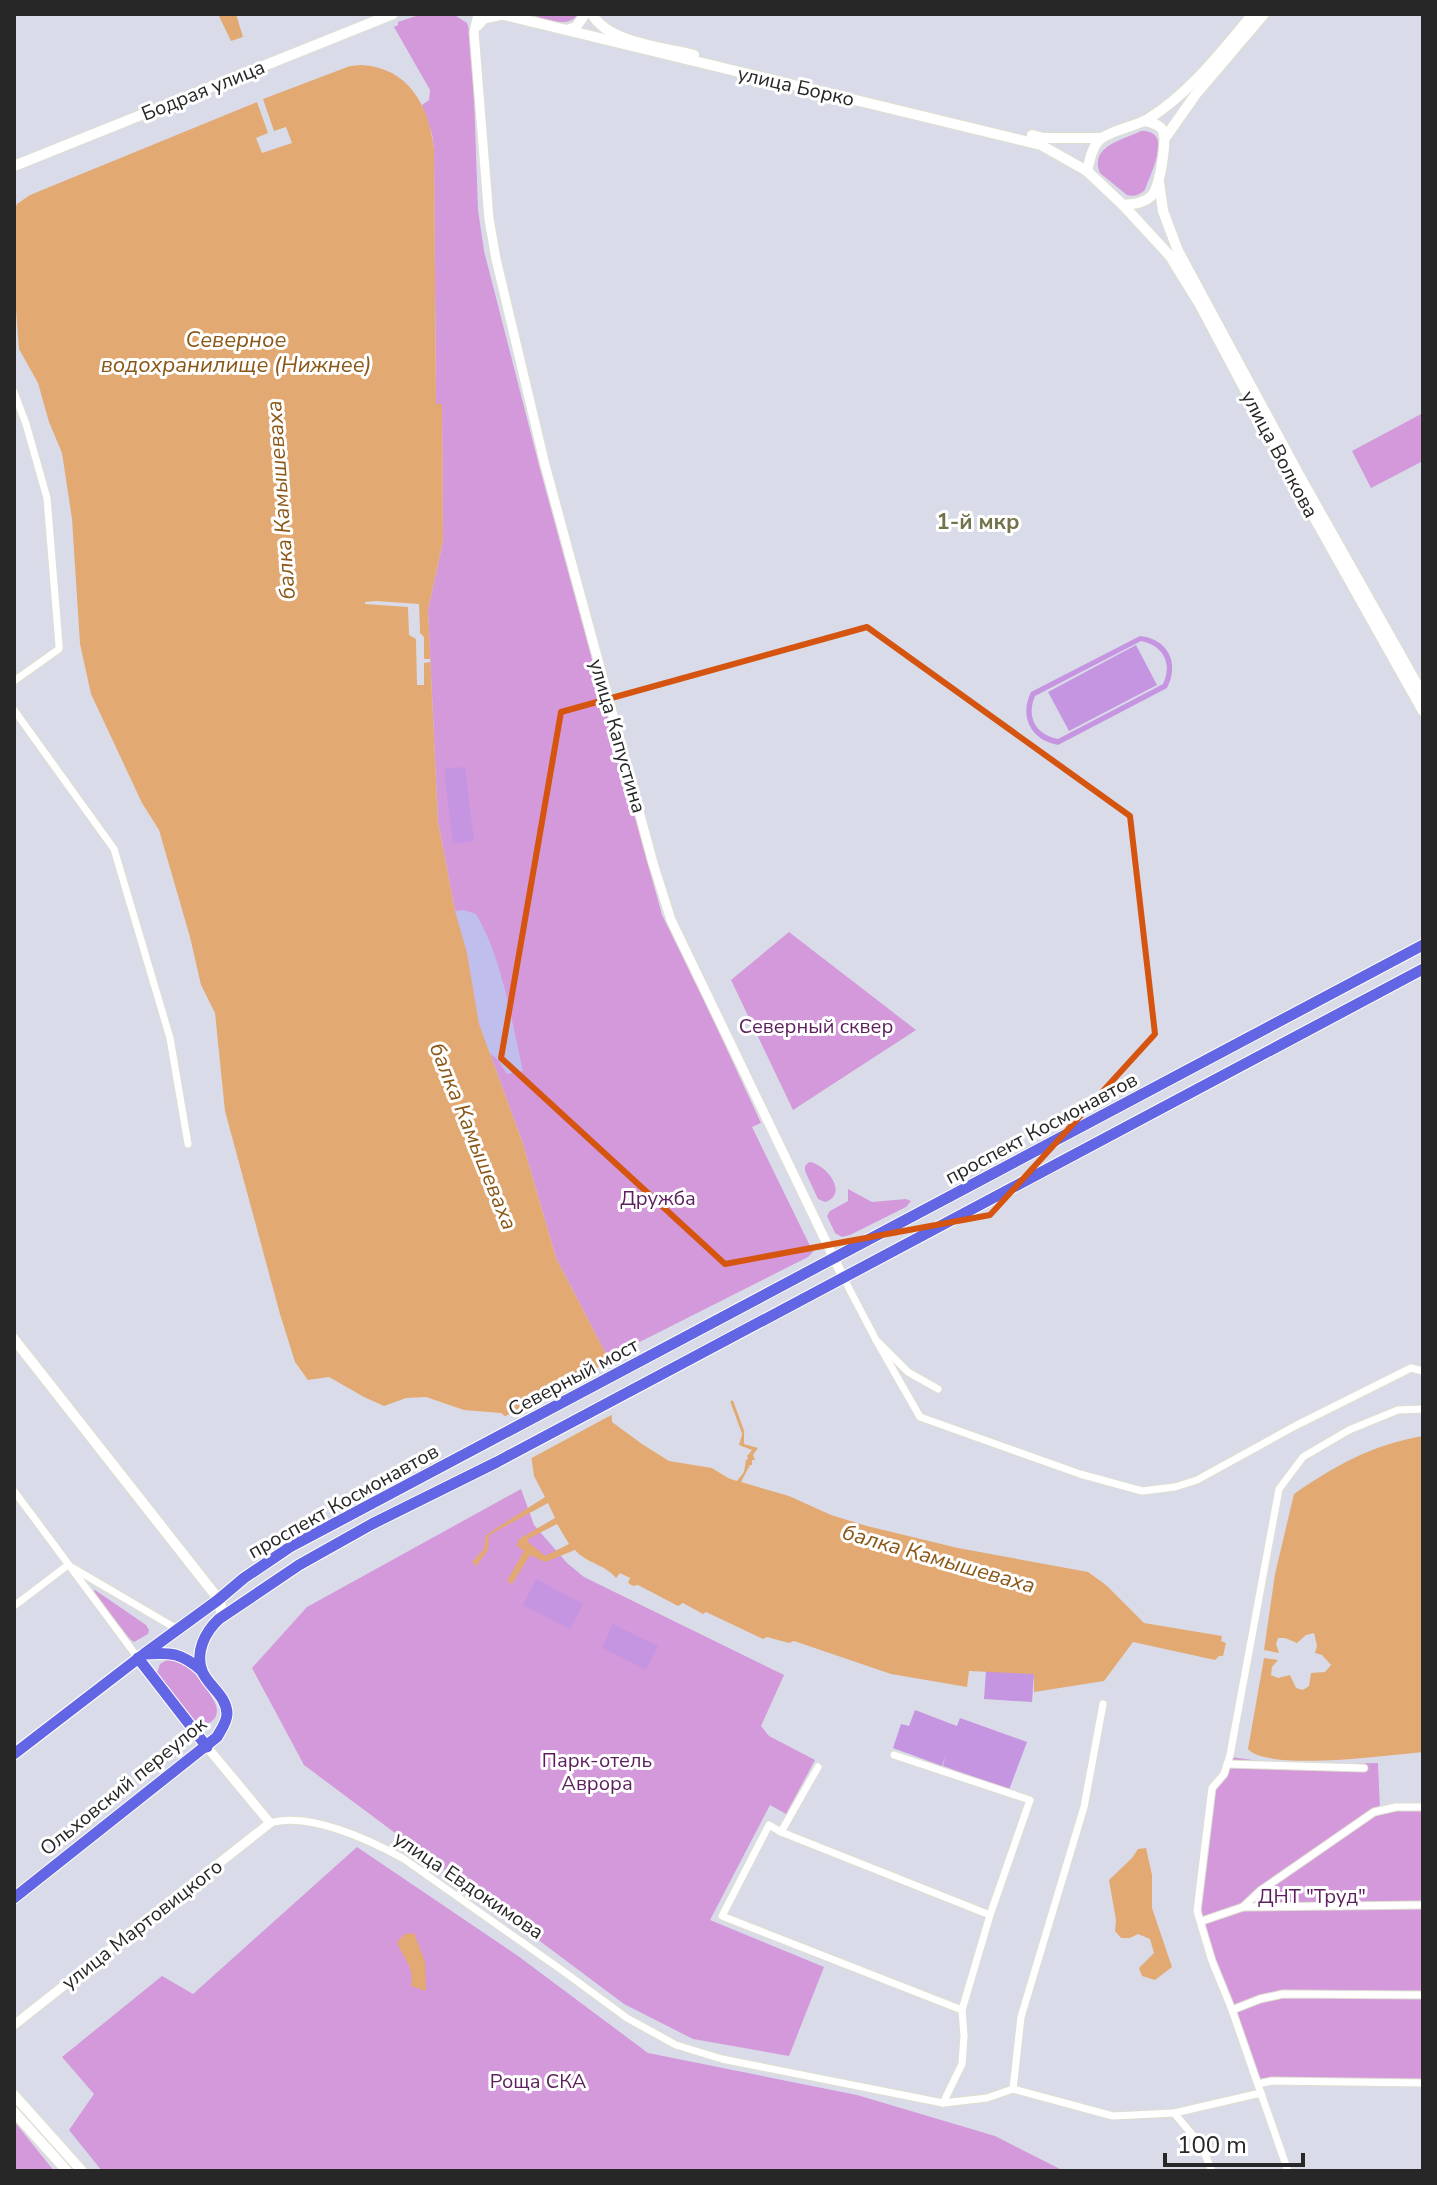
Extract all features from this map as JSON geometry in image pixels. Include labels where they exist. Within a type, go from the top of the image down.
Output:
[{"type":"main road","name":"Бодрая улица","points":[[14,166],[393,14]]},
{"type":"main road","name":"улица Борко","points":[[501,14],[1041,145],[1087,171]]},
{"type":"main road","points":[[567,30],[576,27],[585,14]]},
{"type":"main road","name":"улица Борко","points":[[592,14],[597,23],[611,33],[1043,138],[1102,138]]},
{"type":"main road","points":[[1144,121],[1162,129],[1165,138],[1159,182],[1145,201],[1123,205],[1087,171],[1094,147],[1102,138],[1144,121],[1169,105],[1188,88],[1253,14]]},
{"type":"main road","points":[[1165,138],[1196,94],[1264,14]]},
{"type":"main road","name":"улица Волкова","points":[[1159,182],[1163,211],[1178,251],[1423,695]]},
{"type":"main road","name":"улица Волкова","points":[[1123,205],[1170,256],[1199,303],[1292,478],[1423,711]]},
{"type":"main road","name":"проспект Космонавтов","points":[[676,1342],[1423,945]]},
{"type":"main road","name":"проспект Космонавтов","points":[[686,1361],[1423,969]]},
{"type":"main road","points":[[14,1339],[218,1600],[222,1616],[203,1641],[200,1651],[202,1671]]},
{"type":"main road","name":"Северный мост","points":[[487,1443],[676,1342]]},
{"type":"main road","name":"Северный мост","points":[[497,1462],[686,1361]]},
{"type":"main road","name":"проспект Космонавтов","points":[[14,1754],[244,1578],[290,1547],[487,1443]]},
{"type":"main road","name":"проспект Космонавтов","points":[[219,1619],[299,1565],[372,1524],[497,1462]]},
{"type":"main road","points":[[141,1656],[177,1654],[202,1671]]},
{"type":"main road","points":[[141,1656],[207,1747]]},
{"type":"main road","name":"Ольховский переулок","points":[[14,1898],[207,1747],[226,1722],[227,1713],[224,1703],[202,1671]]},
{"type":"main road","points":[[14,2095],[82,2171]]},
{"type":"main road","points":[[14,2112],[67,2171]]},
{"type":"street","name":"улица Капустина","points":[[478,14],[474,32],[486,192],[496,259],[545,465],[671,920],[876,1340],[908,1372],[938,1389]]},
{"type":"street","points":[[474,32],[484,19],[501,14]]},
{"type":"street","points":[[14,392],[47,498],[59,645],[59,649],[14,681]]},
{"type":"street","points":[[14,710],[114,849],[170,1038],[188,1144]]},
{"type":"street","points":[[876,1340],[920,1417],[1080,1474],[1142,1491],[1175,1487],[1197,1480],[1295,1426],[1411,1368],[1423,1371]]},
{"type":"street","points":[[1288,2171],[1197,1911],[1212,1788],[1224,1774],[1227,1764],[1279,1489],[1303,1457],[1349,1430],[1398,1410],[1423,1409]]},
{"type":"street","points":[[14,1491],[141,1656]]},
{"type":"street","points":[[14,1606],[68,1565]]},
{"type":"street","points":[[68,1565],[177,1629]]},
{"type":"street","points":[[1103,1704],[1084,1807],[1021,2017],[1013,2089],[1113,2116],[1174,2113],[1261,2093]]},
{"type":"street","points":[[207,1747],[270,1823]]},
{"type":"street","points":[[894,1755],[1030,1800],[990,1915],[962,2010],[962,2064],[943,2103]]},
{"type":"street","points":[[1227,1764],[1364,1768]]},
{"type":"street","points":[[781,1832],[818,1767]]},
{"type":"street","points":[[1243,1907],[1260,1891],[1374,1812],[1396,1807],[1423,1807]]},
{"type":"street","name":"улица Евдокимова","points":[[270,1823],[292,1818],[326,1825],[404,1859],[627,2018],[676,2045],[722,2059],[943,2103],[987,2098],[1013,2089]]},
{"type":"street","name":"улица Мартовицкого","points":[[14,2025],[270,1823]]},
{"type":"street","points":[[962,2010],[722,1916],[769,1825],[990,1915]]},
{"type":"street","points":[[1202,1921],[1243,1907],[1423,1905]]},
{"type":"street","points":[[1232,2010],[1283,1994],[1423,1995]]},
{"type":"street","points":[[1258,2084],[1272,2081],[1423,2083]]},
{"type":"street","points":[[1174,2113],[1201,2145],[1212,2171]]},
{"type":"highlighted area","points":[[867,627],[1130,816],[1155,1034],[990,1215],[725,1264],[501,1058],[561,712]]},
{"type":"green space","name":"Дружба","points":[[422,14],[453,14],[467,23],[472,40],[478,210],[484,251],[662,915],[761,1123],[752,1127],[813,1252],[608,1358],[556,1258],[522,1141],[479,1024],[438,822],[428,610],[443,541],[442,404],[436,404],[434,149],[422,105],[429,100],[430,90],[394,27],[398,22]]},
{"type":"green space","points":[[529,14],[578,14],[574,19],[562,22]]},
{"type":"green space","points":[[1141,131],[1156,137],[1158,153],[1145,190],[1130,196],[1100,173],[1099,156],[1110,145]]},
{"type":"green space","points":[[1423,413],[1423,461],[1371,488],[1352,451]]},
{"type":"green space","name":"Северный сквер","points":[[789,932],[916,1030],[793,1110],[731,980]]},
{"type":"green space","points":[[809,1162],[828,1173],[835,1186],[832,1198],[825,1202],[818,1199],[805,1171]]},
{"type":"green space","points":[[848,1189],[872,1202],[911,1201],[906,1207],[842,1237],[835,1233],[827,1216],[848,1201]]},
{"type":"green space","name":"Парк-отель Аврора","points":[[521,1489],[534,1525],[567,1563],[584,1577],[784,1675],[761,1726],[769,1736],[815,1760],[786,1814],[770,1805],[710,1920],[824,1967],[789,2056],[693,2039],[624,2004],[304,1765],[252,1668],[307,1607]]},
{"type":"green space","points":[[95,1590],[146,1625],[148,1634],[134,1642],[130,1639],[92,1592]]},
{"type":"green space","points":[[172,1657],[189,1667],[213,1699],[217,1713],[209,1723],[195,1725],[159,1679],[160,1664]]},
{"type":"green space","name":"ДНТ \"Труд\"","points":[[1231,1757],[1287,1765],[1378,1763],[1380,1809],[1423,1808],[1423,2084],[1259,2079],[1218,1970],[1198,1899],[1209,1797]]},
{"type":"green space","name":"Роща СКА","points":[[357,1847],[518,1956],[648,2053],[857,2095],[995,2136],[1064,2171],[102,2171],[69,2130],[94,2094],[62,2057],[162,1976],[193,1994]]},
{"type":"green space","points":[[14,2121],[54,2171],[14,2171]]},
{"type":"sand","points":[[455,911],[476,914],[493,951],[523,1071],[507,1074],[489,1052],[479,1024],[467,953]]},
{"type":"shaded area","points":[[1140,636],[1158,642],[1172,661],[1167,688],[1058,745],[1041,738],[1030,726],[1026,710],[1031,692]],"holes":[[[1141,641],[1149,643],[1164,656],[1167,669],[1163,684],[1058,739],[1044,734],[1035,724],[1032,711],[1035,696]]]},
{"type":"shaded area","points":[[1136,645],[1157,685],[1069,731],[1048,692]]},
{"type":"shaded area","points":[[465,767],[474,841],[453,844],[444,769]]},
{"type":"shaded area","points":[[536,1579],[583,1604],[570,1629],[523,1605]]},
{"type":"shaded area","points":[[613,1624],[658,1646],[646,1670],[602,1648]]},
{"type":"shaded area","points":[[986,1671],[1034,1673],[1032,1702],[984,1699]]},
{"type":"shaded area","points":[[915,1710],[957,1726],[960,1718],[1027,1742],[1009,1790],[943,1766],[945,1757],[942,1766],[893,1748],[901,1724],[909,1726]]},
{"type":"water","points":[[218,14],[236,14],[243,37],[231,41]]},
{"type":"water","name":"Северное водохранилище (Нижнее)","points":[[350,66],[378,68],[404,82],[421,104],[431,133],[434,149],[436,404],[442,404],[443,541],[428,610],[438,822],[479,1024],[522,1141],[556,1258],[608,1358],[612,1422],[669,1461],[712,1468],[737,1481],[752,1450],[739,1445],[743,1431],[744,1444],[758,1448],[753,1455],[755,1460],[752,1460],[741,1482],[789,1496],[831,1515],[867,1526],[958,1548],[1088,1572],[1106,1585],[1144,1623],[1222,1636],[1221,1641],[1226,1643],[1223,1656],[1215,1660],[1133,1642],[1104,1681],[1034,1692],[1034,1674],[969,1671],[967,1687],[891,1674],[794,1641],[763,1639],[706,1612],[703,1614],[683,1603],[678,1606],[638,1585],[633,1586],[628,1583],[630,1578],[620,1573],[616,1578],[575,1550],[545,1562],[530,1555],[512,1584],[507,1581],[524,1551],[517,1546],[519,1539],[555,1518],[548,1503],[489,1535],[488,1550],[476,1566],[472,1562],[484,1549],[486,1535],[545,1497],[534,1476],[528,1435],[501,1413],[464,1410],[426,1397],[406,1398],[384,1406],[329,1377],[308,1380],[295,1362],[225,1111],[215,1013],[201,985],[159,830],[142,803],[91,694],[80,644],[72,519],[62,453],[38,383],[19,349],[14,284],[14,211],[17,204],[30,195],[257,102],[268,133],[256,138],[262,153],[292,143],[286,127],[274,131],[263,99]],"holes":[[[557,1524],[569,1544],[545,1556],[528,1539]]]},
{"type":"water","points":[[1423,1436],[1423,1752],[1304,1761],[1260,1756],[1248,1749],[1264,1658],[1278,1660],[1272,1667],[1271,1675],[1278,1678],[1290,1675],[1296,1688],[1303,1690],[1309,1686],[1311,1673],[1325,1672],[1331,1665],[1322,1655],[1315,1653],[1314,1633],[1297,1643],[1278,1638],[1279,1653],[1264,1650],[1275,1574],[1294,1494],[1355,1458],[1388,1444]]},
{"type":"water","points":[[1146,1848],[1152,1875],[1152,1908],[1172,1967],[1155,1980],[1142,1976],[1139,1968],[1154,1953],[1150,1939],[1138,1934],[1121,1938],[1115,1931],[1109,1880],[1138,1849]]},
{"type":"water","points":[[414,1933],[425,1962],[426,1991],[411,1986],[410,1968],[397,1942],[405,1934]]},
{"type":"pier","points":[[376,601],[419,604],[424,659],[430,659],[430,662],[424,663],[424,685],[417,685],[416,639],[409,635],[408,607],[365,604]]},
{"type":"pier","points":[[612,1360],[615,1413],[528,1460],[524,1437],[502,1418]]},
{"type":"waterway","points":[[732,1402],[743,1432]]},
{"type":"district","name":"1-й мкр","points":[[978,521]]},
{"type":"water label","name":"балка Камышеваха","points":[[280,500]]},
{"type":"water label","name":"балка Камышеваха","points":[[474,1136]]},
{"type":"water label","name":"балка Камышеваха","points":[[939,1558]]}]
